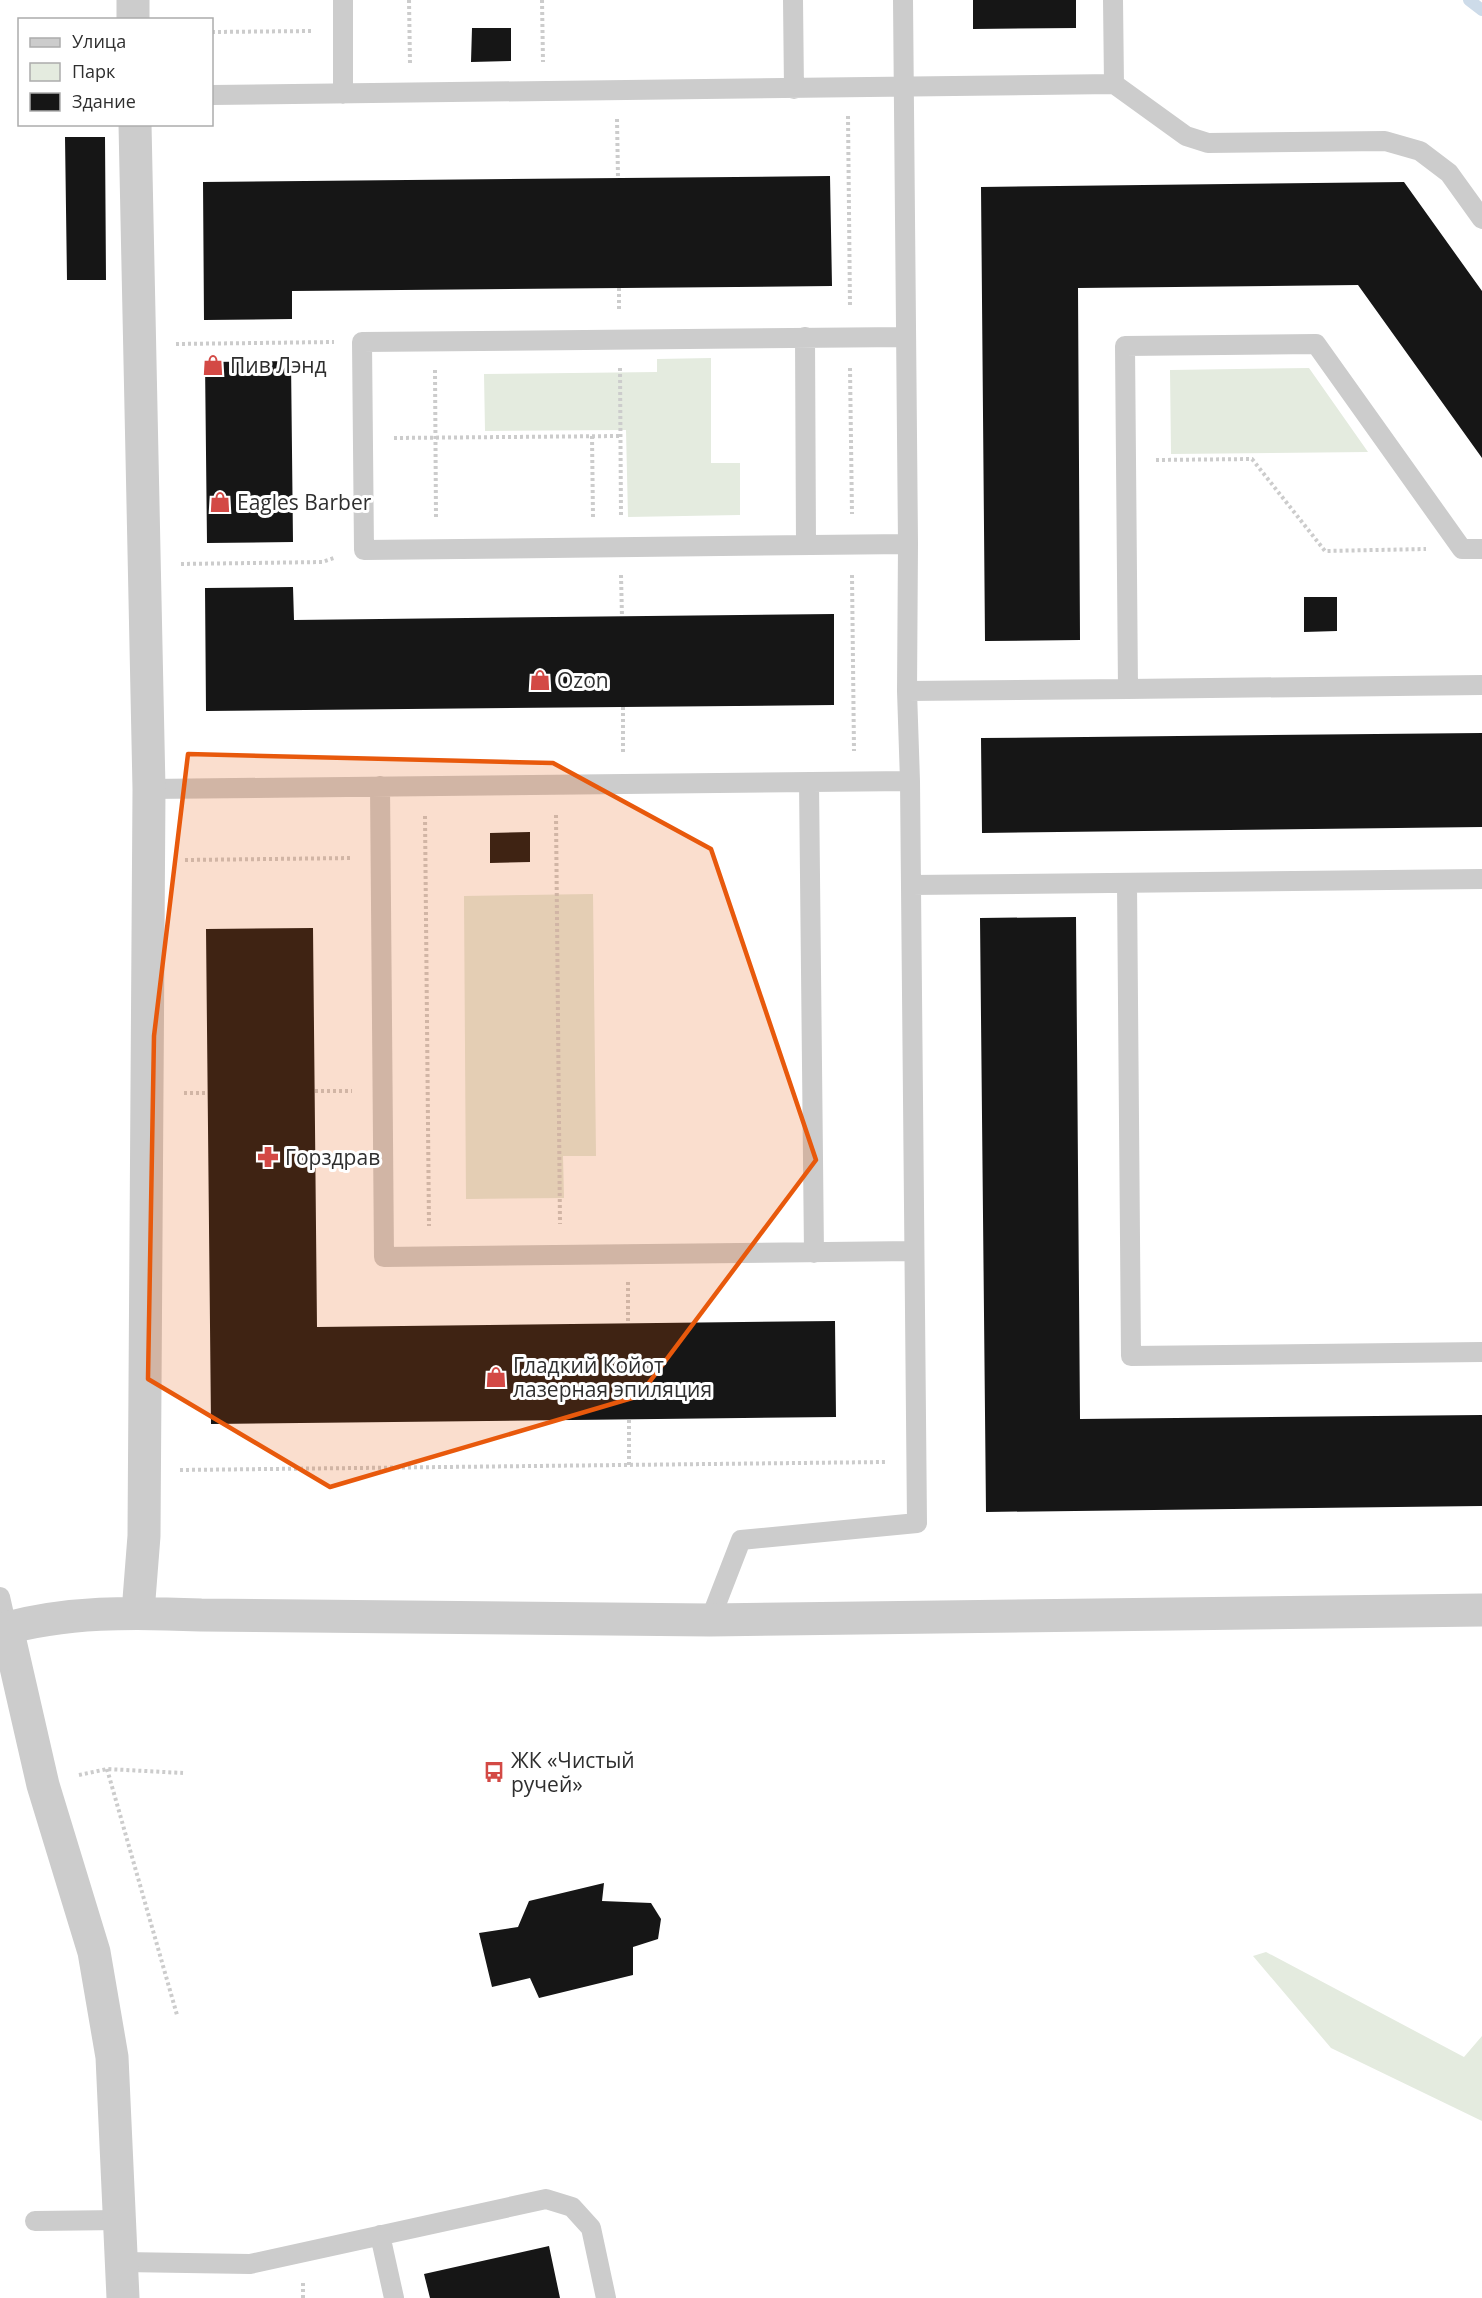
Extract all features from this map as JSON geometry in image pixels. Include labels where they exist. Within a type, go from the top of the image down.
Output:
[{"type":"street","points":[[133,0],[134,18]]},
{"type":"street","points":[[135,126],[149,789],[144,1536],[138,1612]]},
{"type":"street","points":[[123,2298],[112,2057],[94,1952],[43,1785],[4,1629],[56,1618],[138,1612],[201,1615],[710,1620],[1482,1610]]},
{"type":"lane","points":[[343,0],[343,94]]},
{"type":"lane","points":[[793,0],[794,89]]},
{"type":"lane","points":[[710,1620],[741,1540],[917,1523],[910,781],[907,691],[908,544],[903,0]]},
{"type":"lane","points":[[1113,0],[1114,84]]},
{"type":"lane","points":[[213,95],[1114,84],[1186,136],[1208,143],[1385,141],[1420,151],[1449,173],[1482,219]]},
{"type":"lane","points":[[906,336],[362,342],[364,550],[908,544]]},
{"type":"lane","points":[[805,337],[806,545]]},
{"type":"lane","points":[[1128,689],[1125,346],[1316,344],[1472,549]]},
{"type":"lane","points":[[907,691],[1482,685]]},
{"type":"lane","points":[[149,789],[910,781]]},
{"type":"lane","points":[[810,782],[814,1252]]},
{"type":"lane","points":[[380,786],[384,1257],[914,1251]]},
{"type":"lane","points":[[910,885],[1482,879]]},
{"type":"lane","points":[[1127,883],[1131,1356],[1482,1352]]},
{"type":"lane","points":[[0,1597],[4,1629]]},
{"type":"lane","points":[[123,2262],[250,2264],[546,2199],[572,2206],[591,2228],[606,2298]]},
{"type":"lane","points":[[35,2221],[121,2220]]},
{"type":"lane","points":[[380,2235],[394,2298]]},
{"type":"path","points":[[409,0],[410,93]]},
{"type":"path","points":[[542,0],[543,92]]},
{"type":"path","points":[[213,33],[343,31]]},
{"type":"path","points":[[848,89],[849,287]]},
{"type":"path","points":[[617,91],[618,178]]},
{"type":"path","points":[[619,288],[622,617]]},
{"type":"path","points":[[435,341],[437,549]]},
{"type":"path","points":[[139,345],[362,342]]},
{"type":"path","points":[[592,436],[593,548]]},
{"type":"path","points":[[363,439],[620,436]]},
{"type":"path","points":[[1126,460],[1252,459],[1325,550],[1472,549]]},
{"type":"path","points":[[145,565],[322,562],[364,550]]},
{"type":"path","points":[[623,707],[623,784]]},
{"type":"path","points":[[555,785],[560,1255]]},
{"type":"path","points":[[425,786],[429,1256]]},
{"type":"path","points":[[148,860],[380,858]]},
{"type":"path","points":[[315,1091],[382,1091]]},
{"type":"path","points":[[628,1255],[628,1324]]},
{"type":"path","points":[[629,1420],[630,1465]]},
{"type":"path","points":[[143,1470],[916,1462]]},
{"type":"path","points":[[107,1769],[177,2015]]},
{"type":"path","points":[[73,1777],[107,1769],[183,1773]]},
{"type":"highlighted area","points":[[188,754],[553,763],[711,849],[816,1160],[639,1396],[330,1487],[148,1379],[154,1036]]},
{"type":"green space","points":[[711,358],[711,463],[740,463],[740,515],[628,517],[626,430],[485,431],[484,374],[657,372],[657,359]]},
{"type":"green space","points":[[1309,368],[1368,452],[1171,454],[1170,370]]},
{"type":"green space","points":[[593,894],[596,1156],[563,1156],[564,1198],[466,1199],[464,896]]},
{"type":"green space","points":[[1266,1952],[1464,2057],[1482,2036],[1482,2121],[1331,2048],[1253,1956]]},
{"type":"building","points":[[973,0],[1076,0],[1076,28],[973,29]]},
{"type":"building","points":[[472,28],[511,28],[511,61],[471,62]]},
{"type":"building","points":[[65,137],[105,137],[106,280],[67,280]]},
{"type":"building","points":[[830,176],[832,286],[292,291],[292,319],[204,320],[203,182]]},
{"type":"building","points":[[1404,182],[1482,291],[1482,458],[1358,285],[1078,288],[1080,640],[985,641],[981,187]]},
{"type":"building","points":[[291,361],[293,542],[207,543],[205,362]]},
{"type":"building","points":[[293,587],[294,620],[834,614],[834,705],[206,711],[205,588]]},
{"type":"building","points":[[1304,597],[1337,597],[1337,631],[1304,632]]},
{"type":"building","points":[[1482,733],[1482,827],[982,833],[981,738]]},
{"type":"building","points":[[530,832],[530,862],[490,863],[490,833]]},
{"type":"building","points":[[1076,917],[1080,1419],[1482,1415],[1482,1506],[986,1512],[980,918]]},
{"type":"building","points":[[313,928],[317,1327],[835,1321],[836,1417],[211,1424],[206,929]]},
{"type":"building","points":[[604,1883],[602,1901],[651,1903],[661,1919],[658,1939],[633,1947],[633,1975],[539,1998],[530,1978],[492,1987],[479,1933],[518,1927],[529,1901]]},
{"type":"building","points":[[549,2246],[560,2298],[430,2298],[424,2274]]},
{"type":"waterway","points":[[1469,0],[1482,10]]},
{"type":"place","name":"Пив Лэнд","points":[[213,365]]},
{"type":"place","name":"Eagles Barber","points":[[220,502]]},
{"type":"place","name":"Ozon","points":[[540,680]]},
{"type":"place","name":"Горздрав","points":[[268,1157]]},
{"type":"place","name":"Гладкий Койот лазерная эпиляция","points":[[496,1377]]},
{"type":"place","name":"ЖК «Чистый ручей»","points":[[494,1772]]}]
